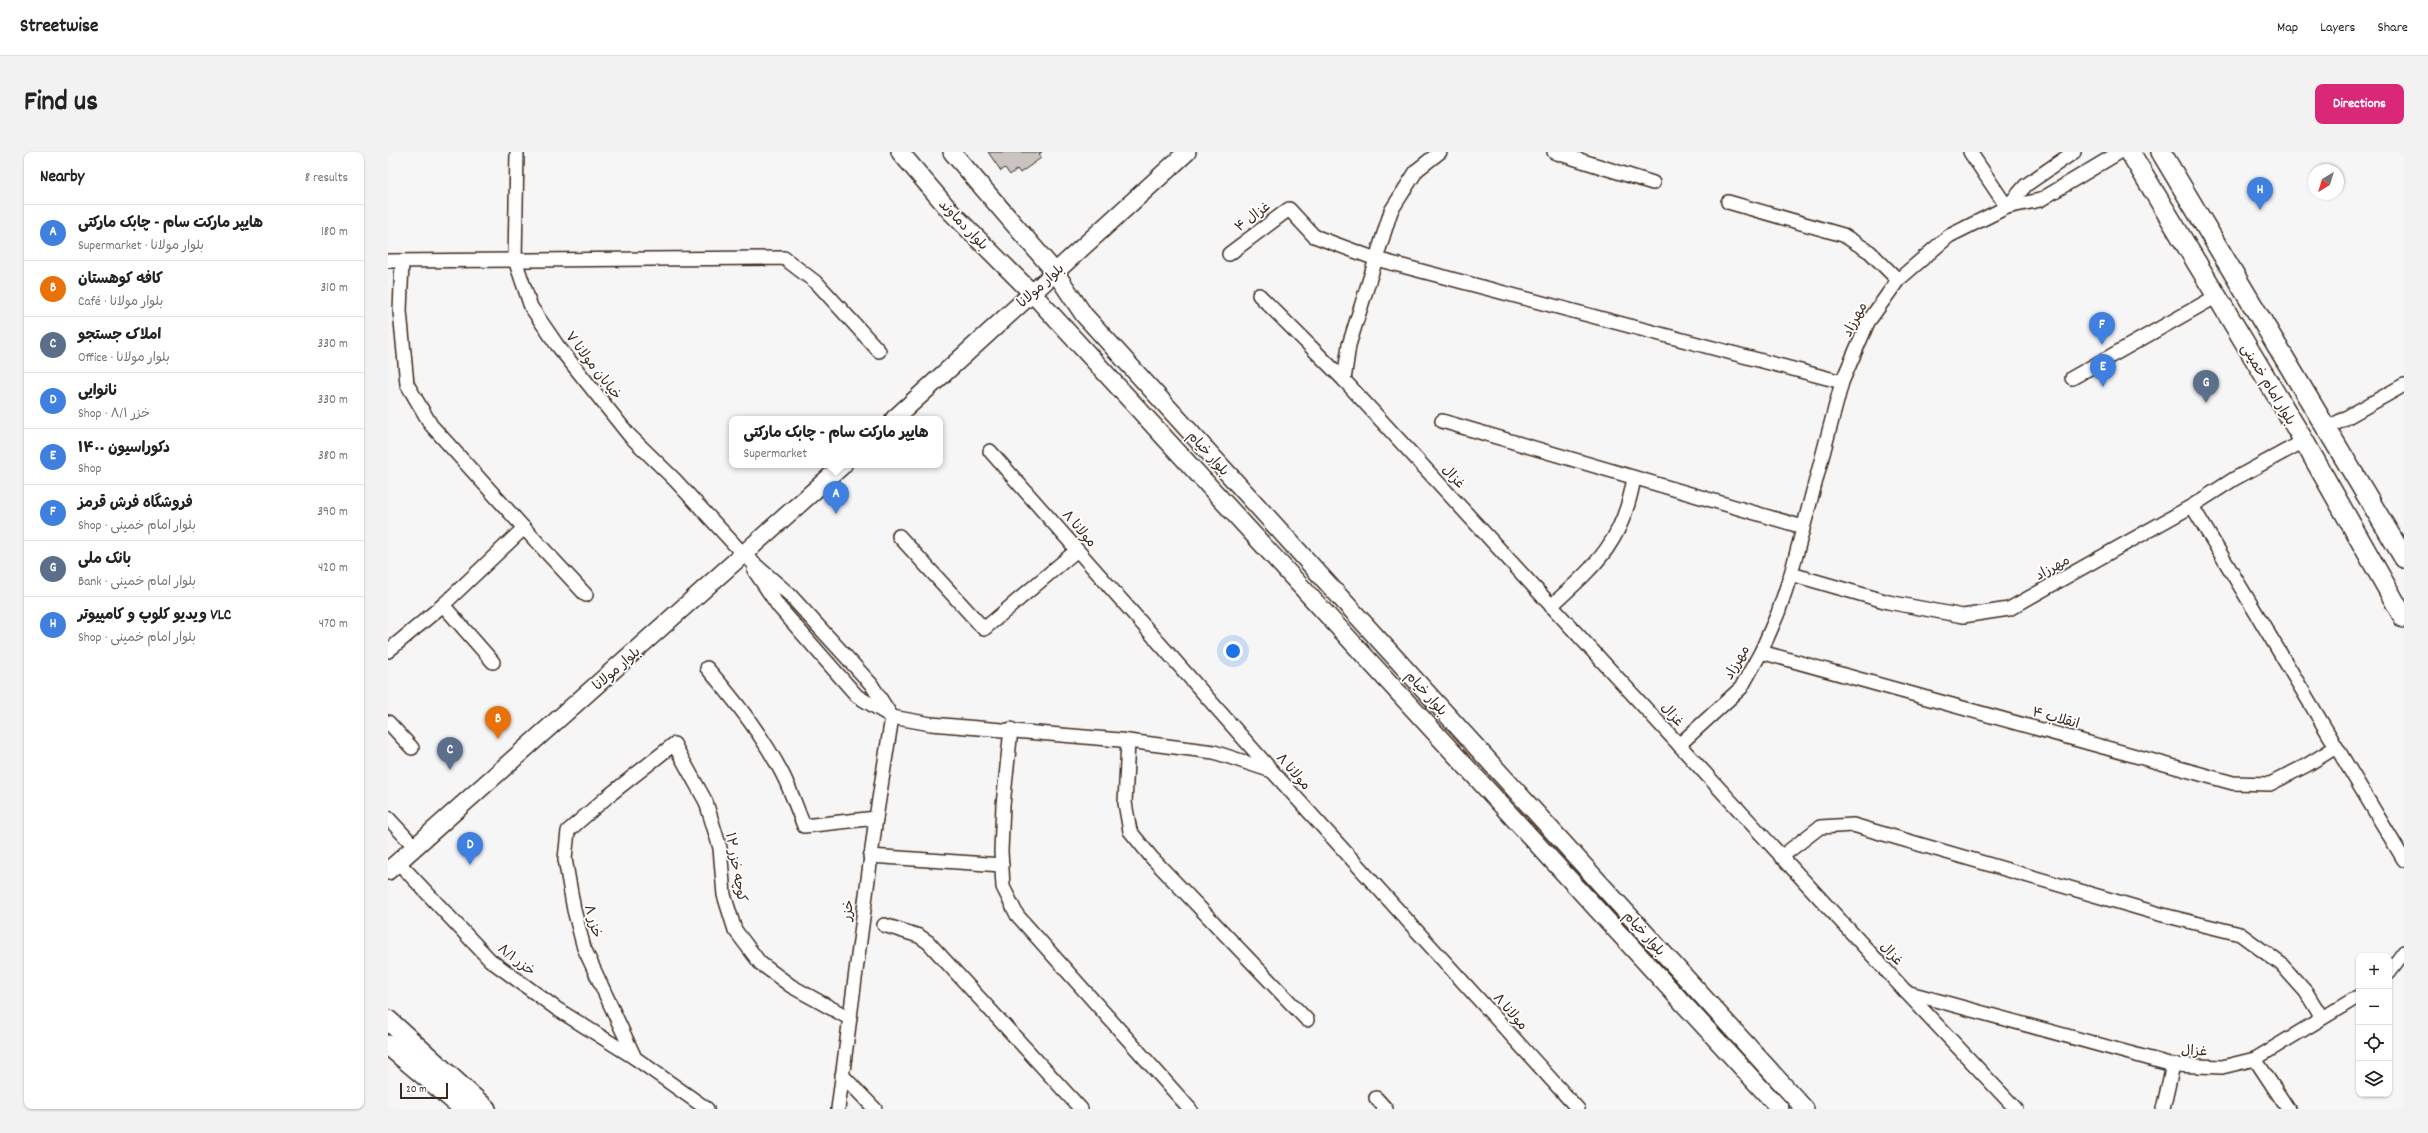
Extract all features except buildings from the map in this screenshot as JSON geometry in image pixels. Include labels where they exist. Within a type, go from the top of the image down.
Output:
[{"type":"main road","name":"بلوار امام خمینی","points":[[2130,152],[2304,441],[2404,618]]},
{"type":"main road","name":"بلوار امام خمینی","points":[[2161,152],[2404,558]]},
{"type":"main road","points":[[2304,441],[2326,429]]},
{"type":"main road","points":[[388,1020],[486,1109]]},
{"type":"main road","points":[[388,1045],[464,1109]]},
{"type":"street","name":"خیابان مولانا ۷","points":[[517,152],[515,260],[531,307],[556,345],[629,435],[675,480],[744,555]]},
{"type":"street","name":"بلوار دماوند","points":[[900,152],[951,212],[1032,293]]},
{"type":"street","points":[[952,152],[1055,272]]},
{"type":"street","name":"بلوار مولانا","points":[[897,416],[1187,152]]},
{"type":"street","points":[[1344,380],[1349,345],[1391,211],[1417,170],[1440,152]]},
{"type":"street","points":[[1554,152],[1653,183]]},
{"type":"street","points":[[1970,152],[2007,207]]},
{"type":"street","points":[[2007,207],[2026,185],[2074,152]]},
{"type":"street","points":[[2007,207],[2040,200],[2120,152]]},
{"type":"street","points":[[1728,202],[1844,235],[1870,252],[1898,280]]},
{"type":"street","name":"مهرزاد","points":[[1679,745],[1741,688],[1761,652],[1778,613],[1791,574],[1842,382],[1868,322],[1898,280],[1948,236],[2007,207]]},
{"type":"street","name":"غزال ۴","points":[[1229,254],[1289,209],[1314,236],[1376,259]]},
{"type":"street","points":[[388,261],[784,258],[818,284],[879,351]]},
{"type":"street","points":[[1376,259],[1842,382]]},
{"type":"street","points":[[402,261],[400,311],[407,384],[431,425],[586,595]]},
{"type":"street","name":"بلوار خیام","points":[[1055,272],[1089,321],[1805,1109]]},
{"type":"street","name":"بلوار خیام","points":[[1032,293],[1780,1109]]},
{"type":"street","name":"غزال","points":[[1259,295],[1344,380],[1906,992],[2173,1066],[2222,1067],[2255,1059],[2356,998]]},
{"type":"street","points":[[2072,378],[2216,296]]},
{"type":"street","points":[[2326,429],[2404,385]]},
{"type":"street","points":[[1442,421],[1803,527]]},
{"type":"street","name":"مهرزاد","points":[[1791,574],[1888,602],[1963,616],[2009,609],[2192,506],[2234,479],[2304,441]]},
{"type":"street","name":"مولانا ۸","points":[[990,451],[1274,772],[1578,1109]]},
{"type":"street","name":"بلوار مولانا","points":[[393,866],[744,555],[840,468]]},
{"type":"street","points":[[1551,606],[1586,574],[1613,542],[1629,506],[1634,478]]},
{"type":"street","points":[[2192,506],[2404,860]]},
{"type":"street","points":[[388,651],[443,605],[524,528]]},
{"type":"street","points":[[899,536],[984,629],[1077,550]]},
{"type":"street","points":[[744,555],[794,600],[871,684],[892,717]]},
{"type":"street","points":[[744,555],[779,606],[857,696],[892,717],[931,724],[1012,729],[1128,741],[1214,752],[1274,772]]},
{"type":"street","points":[[443,605],[493,662]]},
{"type":"street","name":"انقلاب ۴","points":[[1761,652],[2232,783],[2270,784],[2307,765],[2336,747]]},
{"type":"street","points":[[707,668],[740,707],[765,743],[783,775],[804,826],[876,818]]},
{"type":"street","name":"خزر","points":[[838,1109],[870,856],[892,717]]},
{"type":"street","points":[[388,722],[412,748]]},
{"type":"street","points":[[1012,729],[1003,805],[1002,865],[1004,887],[1017,914],[1190,1109]]},
{"type":"street","points":[[1128,741],[1126,803],[1130,831],[1152,858],[1307,1020]]},
{"type":"street","name":"کوچه خزر ۱۲","points":[[674,744],[706,802],[720,848],[724,895],[735,930],[760,964],[791,986],[849,1018]]},
{"type":"street","name":"خزر ۸","points":[[674,744],[607,797],[568,831],[565,859],[574,910],[584,948],[635,1058],[707,1109]]},
{"type":"street","points":[[388,818],[414,846]]},
{"type":"street","points":[[1782,857],[1820,827],[1853,825],[2163,915],[2240,934],[2280,964],[2306,992],[2322,1018]]},
{"type":"street","points":[[870,856],[1002,865]]},
{"type":"street","name":"خزر ۸/۱","points":[[393,866],[490,960],[557,1009],[635,1058]]},
{"type":"street","points":[[884,925],[919,936],[928,942],[1081,1109]]},
{"type":"street","points":[[2392,968],[2404,952]]},
{"type":"street","points":[[1906,992],[2016,1109]]},
{"type":"street","points":[[2255,1059],[2288,1109]]},
{"type":"street","points":[[2163,1109],[2173,1066]]},
{"type":"street","points":[[842,1075],[875,1109]]},
{"type":"street","points":[[1376,1098],[1386,1109]]},
{"type":"place","name":"ویدیو کلوپ و کامپیوتر VLC","points":[[2260,210]]},
{"type":"place","name":"فروشگاه فرش قرمز","points":[[2102,345]]},
{"type":"place","name":"دکوراسیون ۱۴۰۰","points":[[2103,387]]},
{"type":"place","name":"بانک ملی","points":[[2206,403]]},
{"type":"place","name":"هایپر مارکت سام - چابک مارکتی","points":[[836,514]]},
{"type":"place","name":"کافه کوهستان","points":[[498,739]]},
{"type":"place","name":"املاک جستجو","points":[[450,770]]},
{"type":"place","name":"نانوایی","points":[[470,865]]}]
